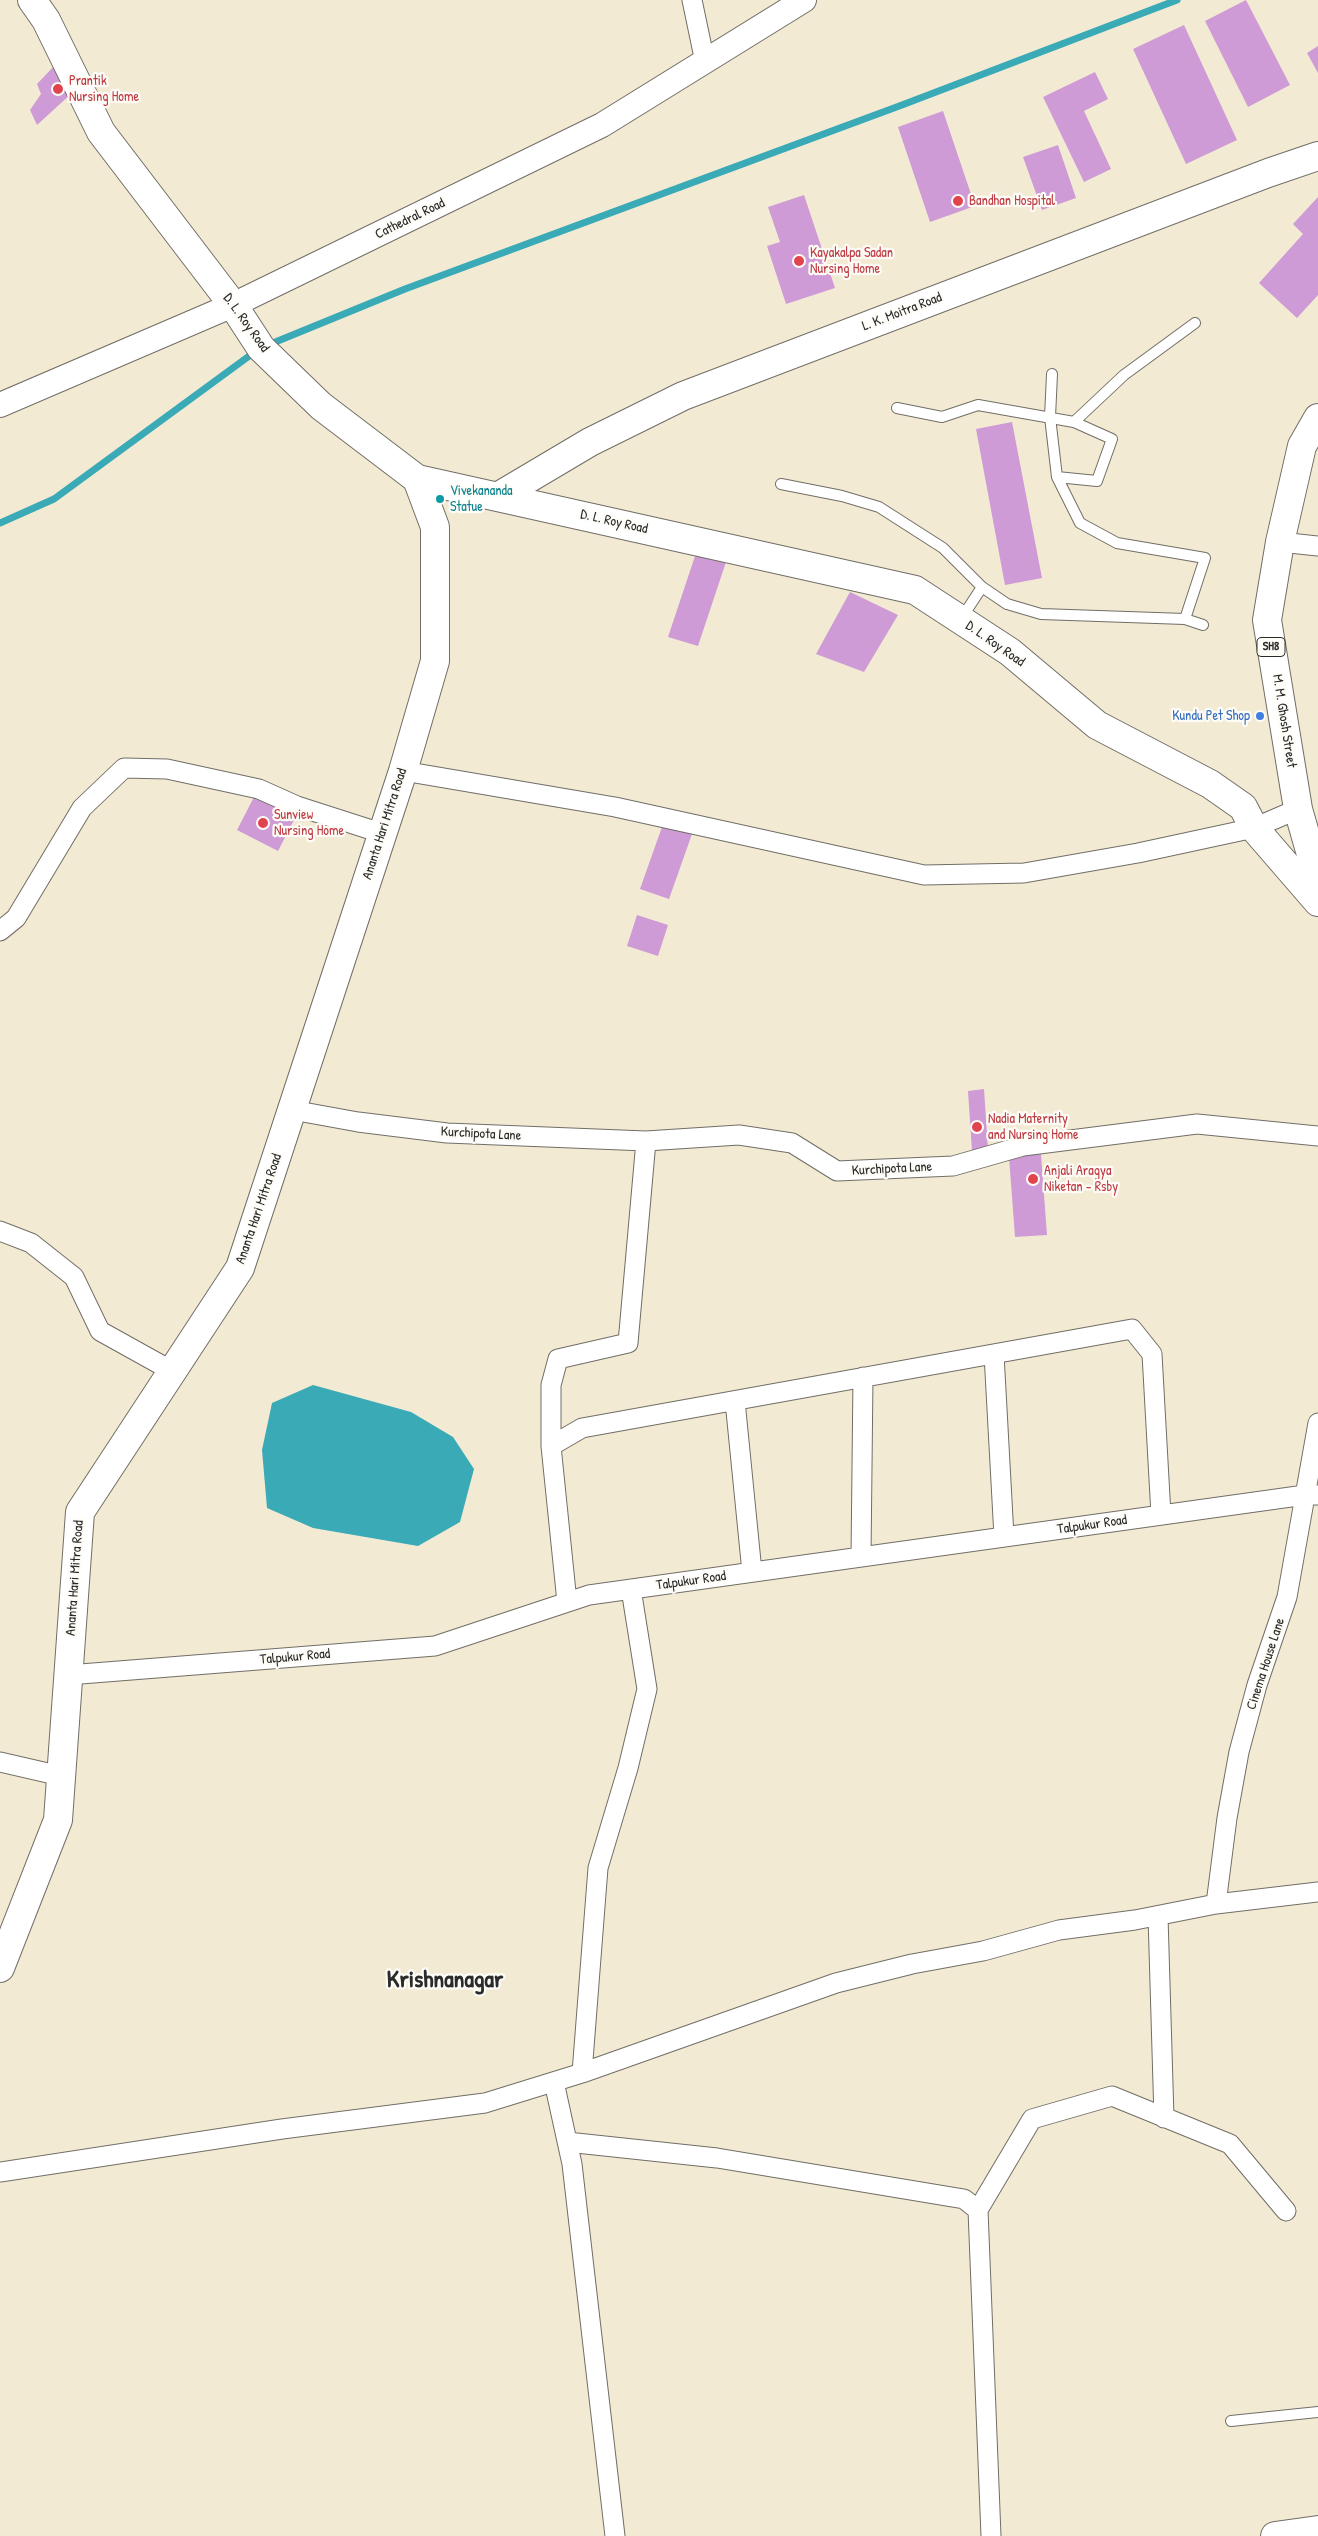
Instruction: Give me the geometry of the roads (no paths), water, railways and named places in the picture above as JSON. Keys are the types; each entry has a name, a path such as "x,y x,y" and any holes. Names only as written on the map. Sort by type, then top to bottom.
{"main road":[{"name":"D. L. Roy Road","path":"32,0 46,20 100,132 233,305 261,348 308,393 417,479 915,590 1010,652 1097,725 1210,784 1242,807 1254,828 1318,902"},
{"name":"L. K. Moitra Road","path":"499,496 590,442 683,396 1249,180 1318,156"},
{"name":"M. M. Ghosh Street","path":"1318,418 1302,446 1280,542 1267,620 1298,809 1318,879"},
{"name":"Ananta Hari Mitra Road","path":"0,1968 58,1820 80,1512 240,1268 402,771 435,661 434,527 417,479"},
{"path":"1275,2536 1318,2530"}],"street":[{"path":"692,0 705,62"},
{"name":"Cathedral Road","path":"0,405 233,305 602,125 804,0"},
{"path":"1280,542 1318,546"},
{"path":"0,931 16,918 82,808 124,768 167,769 259,789 296,806 382,833"},
{"path":"402,771 615,807 924,875 1024,873 1138,853 1254,828 1298,809"},
{"name":"Kurchipota Lane","path":"292,1110 358,1122 447,1133 646,1141 748,1136 792,1143 837,1171 953,1166 1023,1146 1197,1124 1318,1136"},
{"path":"567,1602 551,1446 552,1385 558,1359 628,1343 646,1141"},
{"path":"0,1231 31,1242 74,1277 100,1331 172,1371"},
{"path":"551,1446 582,1428 1132,1329 1152,1354 1161,1515"},
{"path":"994,1354 1004,1537"},
{"path":"861,1557 863,1377"},
{"path":"735,1401 752,1572"},
{"name":"Cinema House Lane","path":"1216,1904 1226,1818 1239,1752 1258,1685 1287,1597 1312,1495 1318,1423"},
{"name":"Talpukur Road","path":"68,1675 436,1646 589,1595 1312,1495"},
{"path":"582,2074 598,1868 628,1768 647,1689 631,1589"},
{"path":"0,1762 61,1776"},
{"path":"0,2172 282,2129 485,2103 582,2074 836,1983 912,1964 983,1951 1059,1930 1158,1916 1216,1904 1318,1892"},
{"path":"1158,1916 1164,2118"},
{"path":"554,2082 572,2164 615,2536"},
{"path":"990,2536 978,2210 1032,2119 1112,2096 1230,2144 1286,2211"},
{"path":"567,2142 717,2158 954,2197 964,2199 978,2210"}],"lane":[{"path":"1074,422 1124,375 1195,323"},
{"path":"1052,374 1050,417 1057,477 1080,523 1117,543 1205,558 1185,619"},
{"path":"897,408 942,417 978,405 1074,422 1112,439 1097,482 1057,477"},
{"path":"781,484 842,496 879,507 943,548 982,587 1007,604 1040,614 1185,619 1203,626"},
{"path":"961,620 982,587"},
{"path":"1231,2420 1318,2412"}],"water":[{"path":"313,1385 411,1412 453,1437 474,1469 460,1522 418,1546 313,1528 267,1508 262,1450 272,1403"}],"waterway":[{"path":"268,345 405,289 902,105 1177,0"},
{"path":"0,523 54,499 256,351"}],"place":[{"name":"Prantik Nursing Home","path":"58,89"},
{"name":"Bandhan Hospital","path":"958,201"},
{"name":"Kayakalpa Sadan Nursing Home","path":"799,261"},
{"name":"Vivekananda Statue","path":"440,499"},
{"name":"Kundu Pet Shop","path":"1260,716"},
{"name":"Sunview Nursing Home","path":"263,823"},
{"name":"Nadia Maternity and Nursing Home","path":"977,1127"},
{"name":"Anjali Aragya Niketan - Rsby","path":"1033,1179"}],"district":[{"name":"Krishnanagar","path":"445,1981"}]}
